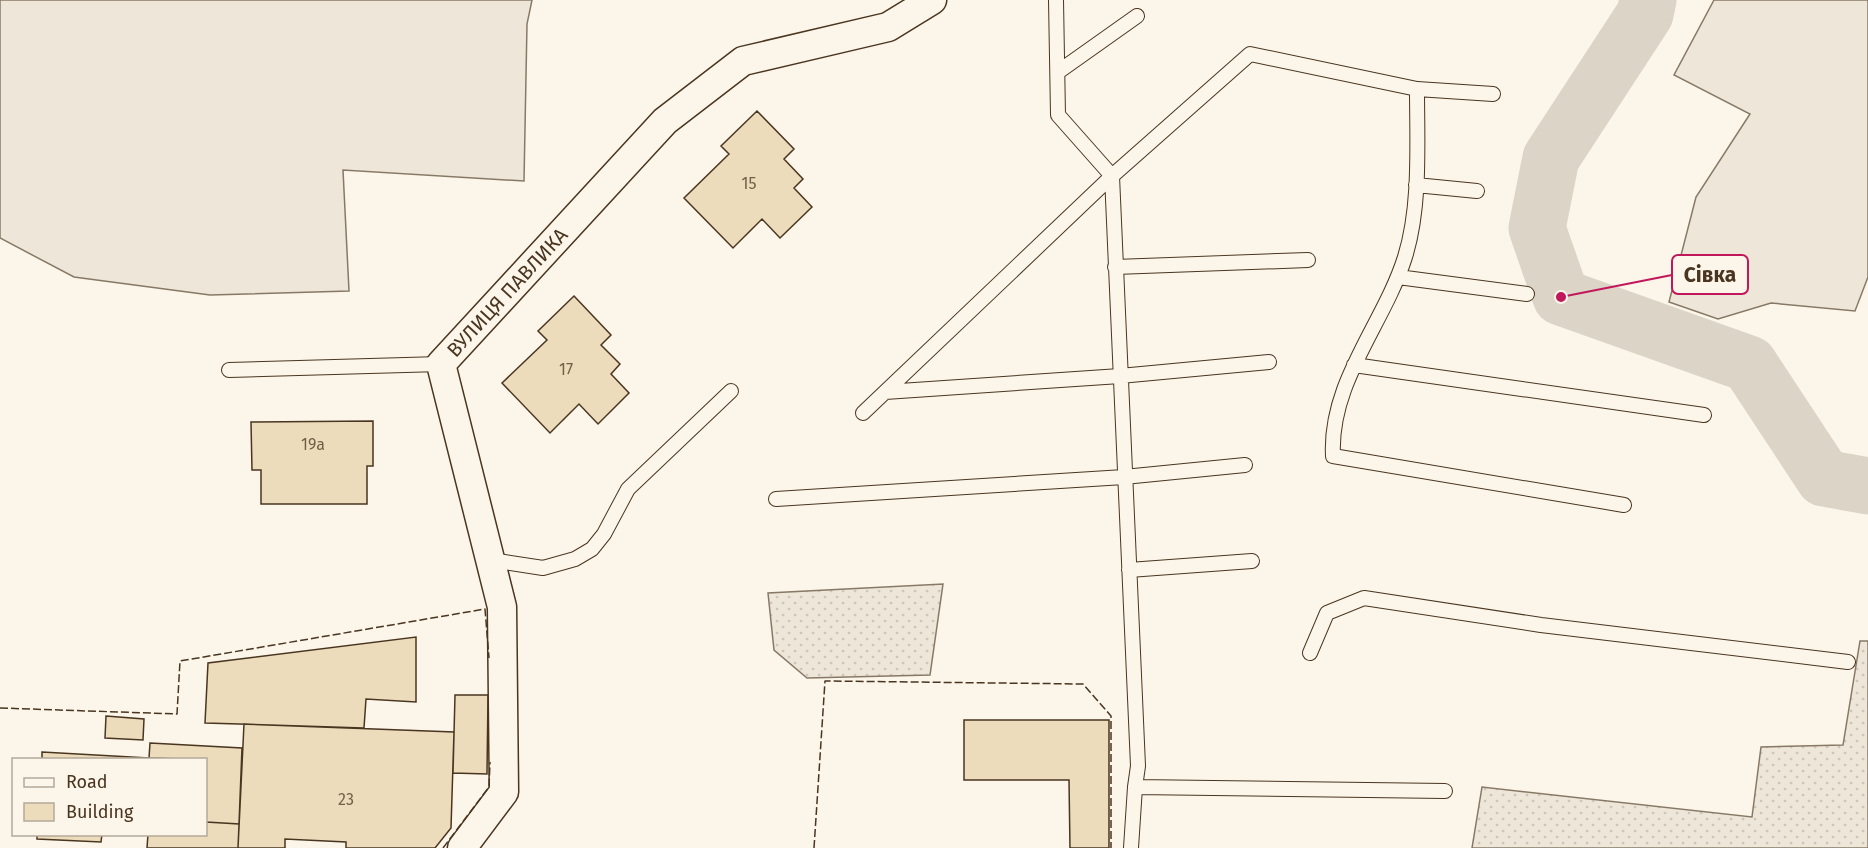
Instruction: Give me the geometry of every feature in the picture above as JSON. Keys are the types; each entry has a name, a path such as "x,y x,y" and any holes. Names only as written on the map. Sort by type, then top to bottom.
{"street":[{"name":"ВУЛИЦЯ ПАВЛИКА","path":"462,848 504,792 502,607 441,364 665,121 743,61 888,27 932,0"}],"lane":[{"path":"1056,0 1059,115 1112,176 1138,766 1131,848"},
{"path":"1058,72 1137,16"},
{"path":"863,414 1112,176 1250,54 1417,89 1493,94"},
{"path":"1417,89 1418,169 1410,238 1398,277 1354,365 1335,417 1333,456 1624,505"},
{"path":"1416,186 1477,191"},
{"path":"1115,267 1308,260"},
{"path":"1398,277 1527,294"},
{"path":"885,392 1120,376 1269,362"},
{"path":"229,370 441,364"},
{"path":"1354,365 1704,415"},
{"path":"491,560 543,568 575,559 592,549 604,534 628,489 731,391"},
{"path":"776,499 1124,477 1245,465"},
{"path":"1129,570 1252,561"},
{"path":"1311,654 1327,613 1364,598 1541,625 1848,662"},
{"path":"1135,787 1444,791"}],"shaded area":[{"path":"0,0 532,0 527,24 524,181 343,170 349,291 210,295 74,277 0,238"},
{"path":"1714,0 1868,0 1868,277 1855,311 1771,303 1718,319 1669,302 1696,197 1750,114 1674,75"},
{"path":"943,584 930,675 807,678 774,650 768,593"},
{"path":"1860,641 1868,641 1868,848 1472,848 1482,787 1752,817 1761,747 1843,745"}],"building":[{"path":"757,111 794,149 784,159 803,179 794,188 812,207 780,238 762,219 733,248 684,198 729,154 721,146"},
{"path":"574,296 611,335 601,345 620,364 611,374 629,393 598,424 579,404 550,433 502,383 547,340 538,331"},
{"path":"373,421 373,466 367,466 367,504 261,504 261,470 252,470 251,422"},
{"path":"416,637 416,702 366,699 364,728 205,723 208,663"},
{"path":"455,695 488,695 487,774 453,773"},
{"path":"106,716 144,719 143,740 105,738"},
{"path":"964,720 1109,720 1109,848 1070,848 1069,780 964,780"},
{"path":"244,724 454,732 451,828 435,848 346,848 346,842 285,839 285,848 238,848"},
{"path":"150,743 242,748 239,824 207,822 207,758 149,758"},
{"path":"42,752 149,758 42,758"},
{"path":"207,822 239,824 238,848 147,848 148,836 207,836"},
{"path":"37,836 102,836 101,842 37,839"}],"waterway":[{"path":"1648,0 1645,14 1551,158 1537,228 1561,297 1749,364 1824,478 1868,486"}],"fence":[{"path":"0,708 177,714 180,661 485,609 489,658"},
{"path":"814,848 825,681 1083,684 1111,716 1111,848"},
{"path":"443,848 489,787 490,762"}],"place":[{"name":"Сівка","path":"1561,297"}]}
